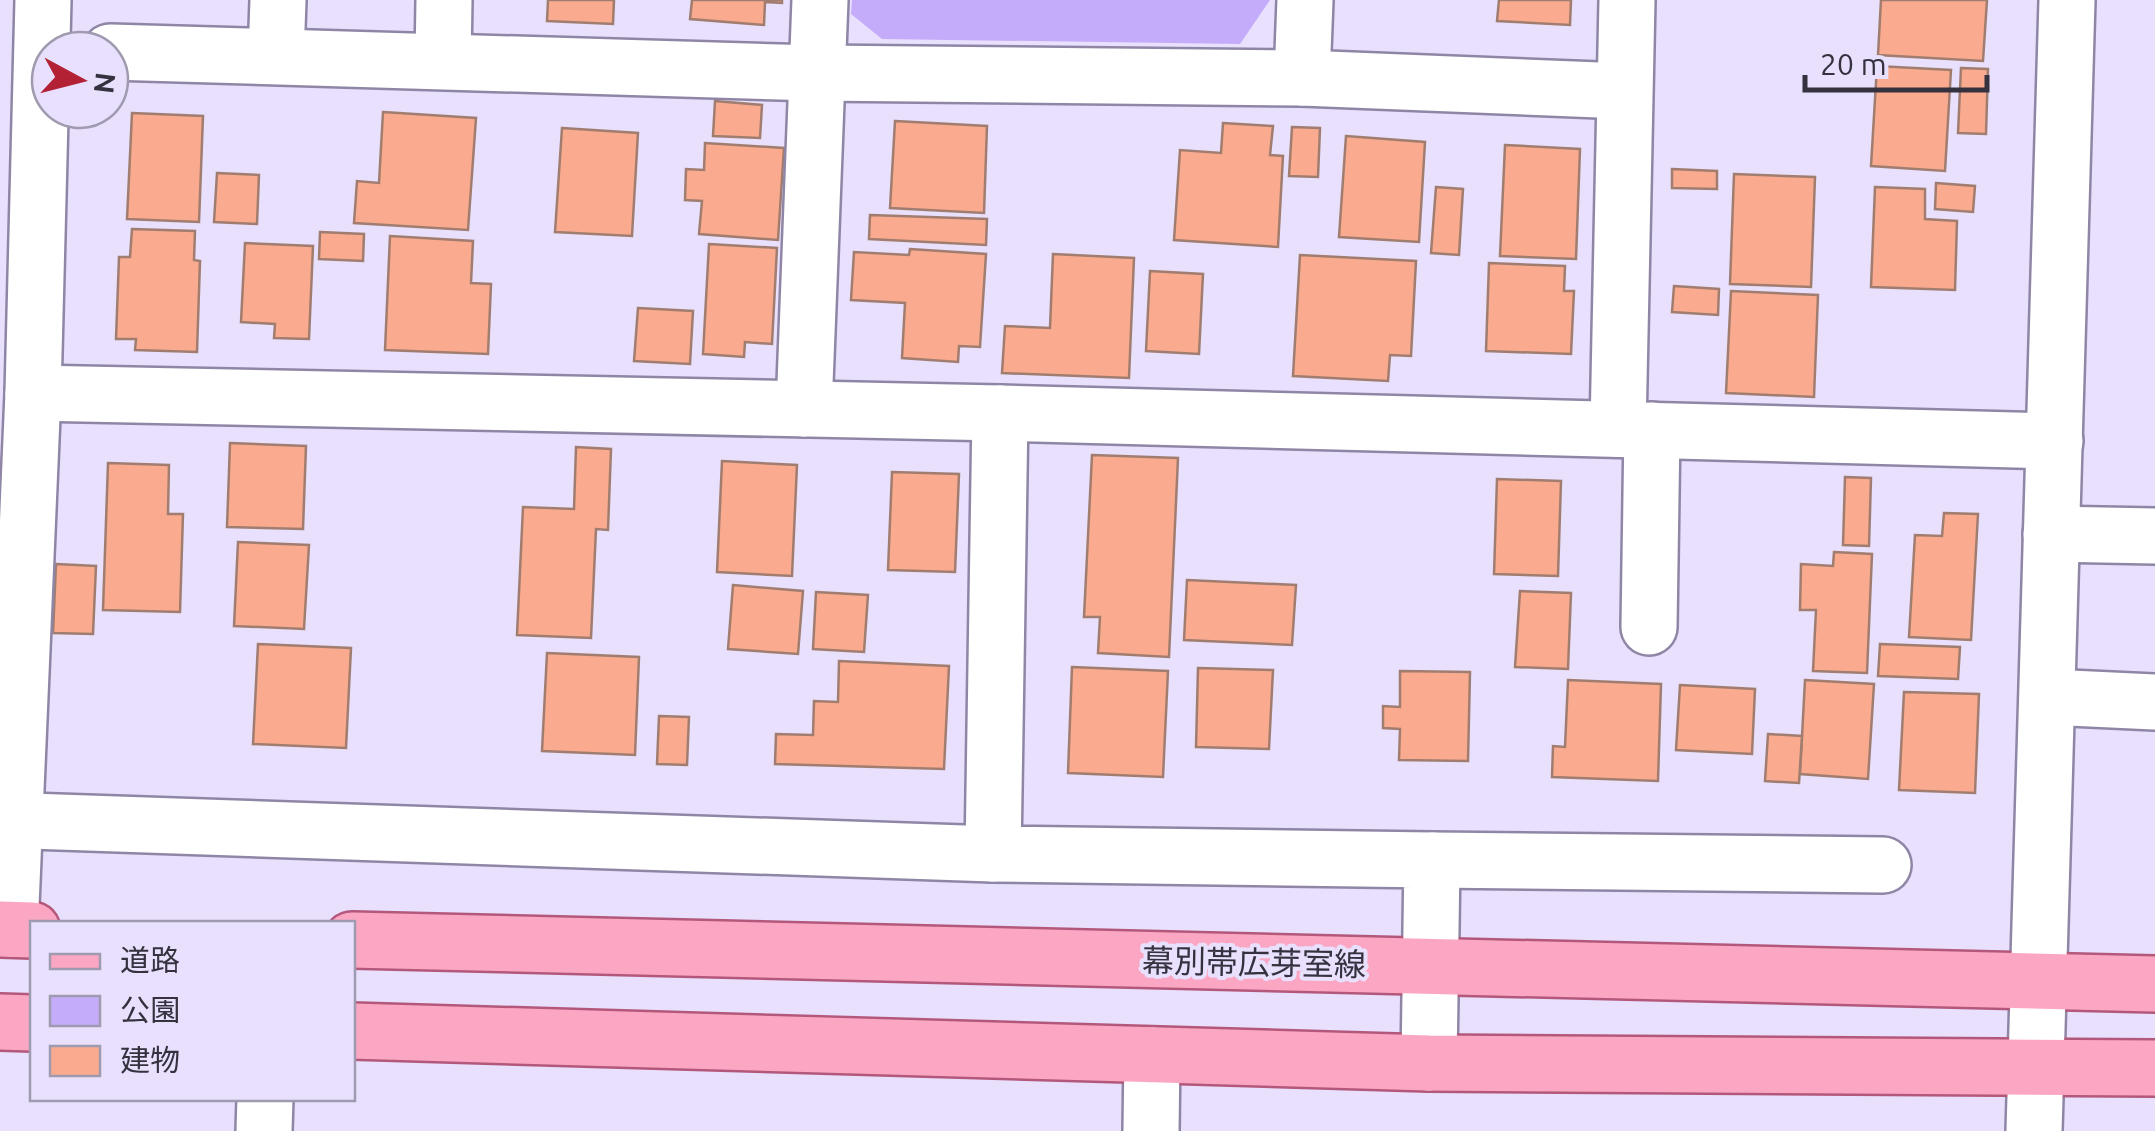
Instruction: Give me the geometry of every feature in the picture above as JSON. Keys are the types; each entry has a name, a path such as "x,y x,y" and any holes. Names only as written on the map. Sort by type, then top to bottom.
{"main road":[{"name":"幕別帯広芽室線","path":"355,940 2155,984"},
{"path":"0,1022 30,1023"},
{"path":"355,1030 1429,1063 2155,1068"}],"street":[{"path":"276,56 278,0"},
{"path":"443,60 444,0"},
{"path":"804,409 820,0"},
{"path":"1302,78 1305,0"},
{"path":"1627,0 1624,91 1635,429 1649,627"},
{"path":"2034,1131 2067,0"},
{"path":"130,52 816,73 1302,78 1624,91"},
{"path":"14,930 8,820 34,394 42,130"},
{"path":"34,394 1000,413 2055,441"},
{"path":"994,854 1000,413"},
{"path":"2052,534 2155,536"},
{"path":"2048,697 2155,702"},
{"path":"8,820 994,854 1884,865"},
{"path":"1429,1063 1432,860"},
{"path":"1151,1131 1152,1054"},
{"path":"264,1101 264,1131"}],"green space":[{"path":"852,0 1270,0 1240,44 882,39 851,14"}],"building":[{"path":"548,0 614,0 613,24 547,21"},
{"path":"692,0 782,0 782,3 765,2 764,25 690,19"},
{"path":"1499,0 1571,0 1570,25 1497,21"},
{"path":"1881,0 1987,0 1983,61 1878,55"},
{"path":"1877,66 1951,70 1945,171 1871,166"},
{"path":"1961,68 1988,69 1986,134 1958,133"},
{"path":"715,101 762,105 760,138 713,136"},
{"path":"383,112 476,118 468,230 354,223 357,181 379,183"},
{"path":"132,113 203,116 199,222 127,219"},
{"path":"895,121 987,126 984,213 890,208"},
{"path":"1223,123 1273,126 1270,155 1283,156 1278,247 1174,240 1180,150 1221,153"},
{"path":"1292,127 1320,128 1318,177 1289,176"},
{"path":"562,128 638,133 632,236 555,232"},
{"path":"1346,136 1425,142 1419,242 1339,237"},
{"path":"705,143 784,148 778,240 699,234 702,201 685,200 686,169 704,170"},
{"path":"1505,145 1580,149 1576,259 1500,256"},
{"path":"1672,169 1717,171 1717,189 1672,188"},
{"path":"217,173 259,175 257,224 214,222"},
{"path":"1734,174 1815,177 1811,287 1730,284"},
{"path":"1936,183 1975,186 1973,212 1935,209"},
{"path":"1436,187 1463,189 1459,255 1431,253"},
{"path":"1875,187 1925,189 1925,219 1957,221 1955,290 1871,287"},
{"path":"870,215 987,219 986,245 869,239"},
{"path":"132,229 195,231 194,260 200,261 197,352 135,350 136,339 116,339 119,257 130,257"},
{"path":"320,232 364,234 363,261 319,259"},
{"path":"390,236 473,241 471,283 491,284 488,354 385,350"},
{"path":"245,243 313,246 309,339 274,338 275,324 241,322"},
{"path":"709,244 777,248 772,344 745,342 744,357 703,354"},
{"path":"910,249 986,254 980,347 959,346 958,362 902,358 905,303 851,300 854,252 909,255"},
{"path":"1053,254 1134,258 1129,378 1002,373 1005,326 1050,328"},
{"path":"1300,255 1416,261 1411,356 1390,355 1388,381 1293,376"},
{"path":"1489,263 1565,266 1564,291 1574,291 1571,354 1486,351"},
{"path":"1150,271 1203,274 1199,354 1146,351"},
{"path":"1674,286 1719,289 1718,315 1672,312"},
{"path":"1731,291 1818,295 1814,397 1726,393"},
{"path":"638,308 693,311 690,364 634,361"},
{"path":"230,443 306,446 303,529 227,527"},
{"path":"576,447 611,449 608,530 596,529 591,638 517,635 523,507 574,509"},
{"path":"1092,455 1178,458 1169,657 1098,653 1100,617 1084,617"},
{"path":"722,461 797,465 792,576 717,572"},
{"path":"108,463 169,465 168,514 183,514 180,612 103,610"},
{"path":"892,472 959,474 955,572 888,570"},
{"path":"1845,477 1871,478 1869,546 1843,545"},
{"path":"1497,479 1561,481 1558,576 1494,574"},
{"path":"1944,513 1978,514 1971,640 1909,637 1915,535 1942,536"},
{"path":"238,542 309,545 304,629 234,626"},
{"path":"1834,552 1872,554 1867,673 1813,671 1816,610 1800,610 1801,564 1833,566"},
{"path":"56,564 96,566 93,634 53,633"},
{"path":"1187,580 1296,585 1292,645 1184,640"},
{"path":"733,585 803,591 798,654 728,649"},
{"path":"1520,591 1571,593 1568,669 1515,667"},
{"path":"816,592 868,595 864,652 813,649"},
{"path":"258,644 351,648 346,748 253,744"},
{"path":"1880,644 1960,647 1958,679 1878,676"},
{"path":"547,653 639,657 635,755 542,751"},
{"path":"839,661 949,666 944,769 775,764 776,734 813,735 814,701 838,702"},
{"path":"1072,667 1168,671 1163,777 1068,773"},
{"path":"1198,668 1273,670 1269,749 1196,747"},
{"path":"1400,671 1470,672 1468,761 1399,760 1400,729 1383,728 1383,706 1400,707"},
{"path":"1568,680 1661,684 1658,781 1552,777 1553,746 1565,747"},
{"path":"1805,680 1874,684 1868,779 1800,774"},
{"path":"1680,685 1755,689 1752,754 1676,750"},
{"path":"1904,692 1979,694 1975,793 1899,790"},
{"path":"659,716 689,717 687,765 657,764"},
{"path":"1768,734 1802,736 1799,783 1765,781"}]}
